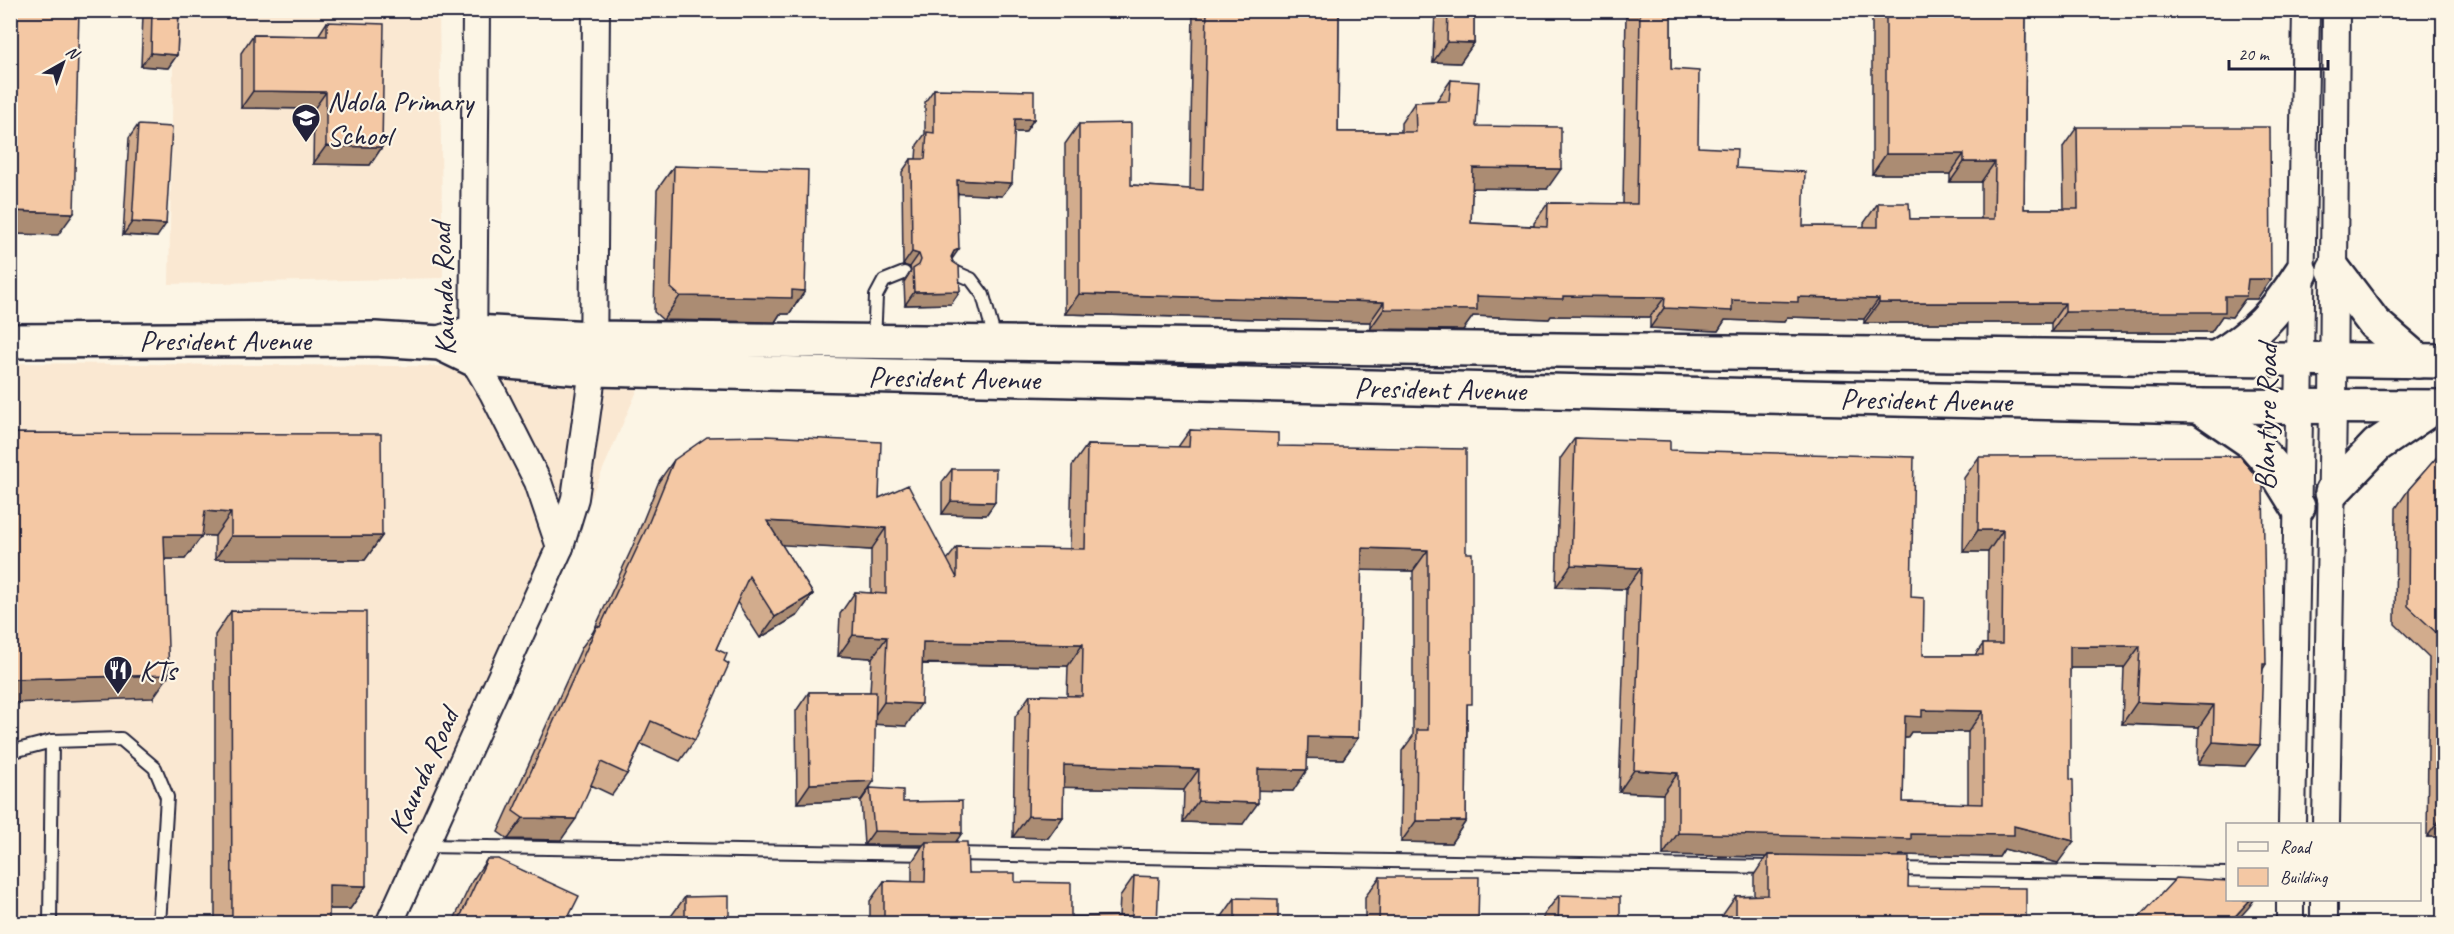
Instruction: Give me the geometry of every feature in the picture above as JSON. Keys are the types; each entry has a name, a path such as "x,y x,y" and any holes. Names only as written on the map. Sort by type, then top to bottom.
{"main road":[{"path":"2334,270 2374,323 2431,361"},
{"path":"2216,358 2244,341 2264,324 2283,301 2301,273"},
{"name":"President Avenue","path":"10,341 375,339 593,354 873,358 2199,406 2438,407"},
{"name":"President Avenue","path":"873,358 996,343 2431,361"},
{"path":"2199,406 2253,443 2272,465 2298,507"},
{"path":"2332,492 2377,446 2438,407"}],"street":[{"name":"Kaunda Road","path":"476,10 473,345 493,393 538,482 560,547"},
{"name":"Kaunda Road","path":"389,924 560,547 575,498 593,354 596,10"},
{"name":"Blantyre Road","path":"2292,823 2306,10"},
{"path":"2326,823 2332,492 2336,10"},
{"path":"2290,901 2290,924"},
{"path":"2324,901 2324,924"}],"lane":[{"path":"950,270 971,279 983,295 996,343"},
{"path":"873,358 876,296 884,281 903,273"},
{"path":"10,752 52,741 120,739 154,768 167,797 159,924"},
{"path":"50,924 52,741"},
{"path":"425,846 1786,867"},
{"path":"1881,868 2226,874"}],"shaded area":[{"name":"Ndola Primary School","path":"174,11 439,11 443,278 169,284"},
{"path":"11,363 647,368 406,923 11,924"}],"building":[{"path":"10,10 79,10 74,213 10,211"},
{"path":"152,10 179,10 177,55 151,53"},
{"path":"1207,10 1339,10 1338,132 1416,132 1415,102 1449,101 1451,80 1479,82 1476,126 1561,127 1561,169 1473,168 1471,223 1547,227 1548,203 1637,204 1640,10 1671,10 1671,69 1699,71 1698,147 1737,149 1736,168 1805,172 1803,226 1878,227 1878,203 1909,203 1910,219 1994,219 1995,162 1964,162 1964,154 1886,154 1886,10 2026,10 2024,209 2078,209 2077,127 2270,127 2271,279 2248,279 2246,296 2225,296 2225,312 2065,312 2065,303 1879,303 1879,299 1798,297 1798,302 1732,300 1732,311 1664,308 1665,297 1563,296 1563,299 1477,296 1477,310 1384,309 1384,302 1079,294 1079,124 1131,123 1131,185 1203,190"},
{"path":"1448,10 1474,10 1474,43 1447,42"},
{"path":"327,22 384,24 382,147 326,146 326,92 253,91 253,35 327,36"},
{"path":"934,89 1034,91 1034,119 1015,119 1012,183 957,180 959,249 954,251 951,257 953,262 959,266 960,291 914,292 913,269 919,265 921,260 919,254 912,252 911,159 925,159 927,132 934,133"},
{"path":"138,125 172,127 166,224 132,222"},
{"path":"674,166 808,170 805,291 792,290 792,298 680,296 671,288"},
{"path":"1190,430 1278,433 1278,446 1466,449 1466,553 1472,553 1472,704 1467,704 1466,821 1416,821 1417,730 1428,730 1428,550 1362,548 1358,738 1308,737 1307,770 1258,769 1258,803 1198,801 1199,769 1064,765 1063,817 1028,816 1030,695 1082,696 1083,644 923,642 921,704 884,702 887,637 853,635 855,592 886,594 886,528 767,521 813,594 775,617 749,576 716,649 727,654 724,661 729,664 695,740 651,721 627,774 601,762 576,819 523,818 513,811 597,626 600,627 647,527 674,460 707,437 766,436 881,442 879,498 908,485 957,578 957,547 1085,549 1087,445 1189,447"},
{"path":"10,433 381,434 382,536 231,536 231,513 205,511 202,536 164,536 169,675 10,679"},
{"path":"1575,438 1670,441 1670,450 1914,457 1911,597 1924,598 1923,655 1983,655 1983,644 2002,644 2003,530 1978,530 1979,457 2240,456 2263,486 2266,664 2263,664 2260,745 2213,742 2214,705 2137,702 2140,646 2070,646 2070,779 2073,780 2074,841 2014,826 2014,835 1911,834 1911,839 1678,833 1678,773 1634,770 1641,568 1571,565","holes":["1922,710 1983,711 1983,804 1903,802 1905,716 1922,717"]},
{"path":"2443,450 2444,818 2441,818 2442,638 2408,606 2409,489"},
{"path":"952,469 996,469 995,502 951,501"},
{"path":"231,611 366,612 366,886 329,885 329,924 232,924"},
{"path":"809,692 876,692 874,781 810,784"},
{"path":"870,788 903,790 903,802 962,801 962,833 874,831"},
{"path":"926,842 967,842 968,873 1015,873 1015,882 1071,883 1071,917 1132,916 1134,876 1159,877 1157,924 884,924 884,881 925,882"},
{"path":"1768,855 1909,857 1908,887 2026,888 2026,922 1907,921 1907,924 1736,924 1736,896 1768,895"},
{"path":"487,859 498,859 579,896 568,918 581,924 457,924"},
{"path":"1380,877 1479,877 1478,924 1379,924"},
{"path":"2176,878 2226,881 2226,901 2249,901 2228,924 2133,924"},
{"path":"1559,895 1620,897 1620,924 1558,924"},
{"path":"729,896 729,924 685,924 685,897"},
{"path":"1235,898 1278,899 1278,924 1235,924"}],"place":[{"name":"Ndola Primary School","path":"306,144"},
{"name":"KTs","path":"118,696"}]}
